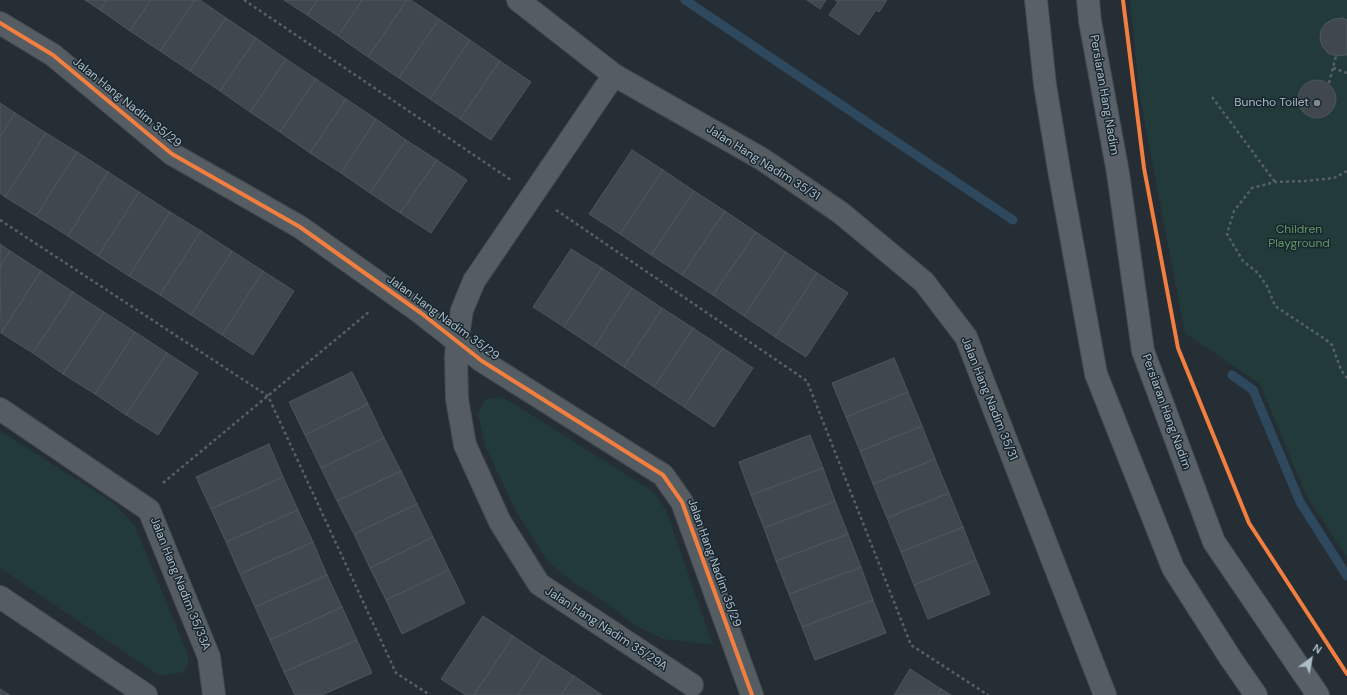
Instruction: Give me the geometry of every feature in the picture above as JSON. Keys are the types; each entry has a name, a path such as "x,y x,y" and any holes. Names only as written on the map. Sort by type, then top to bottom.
{"street":[{"name":"Jalan Hang Nadim 35/31","path":"518,0 614,75 775,168 841,213 924,282 966,337 1105,695"},
{"path":"1036,0 1045,85 1096,374 1173,568 1231,659 1256,695"},
{"name":"Persiaran Hang Nadim","path":"1088,0 1090,21 1118,173 1143,351 1214,542 1318,695"},
{"name":"Jalan Hang Nadim 35/29","path":"0,23 53,55 172,154 300,227 420,313 482,361 663,475 682,502 752,695"},
{"name":"Jalan Hang Nadim 35/29A","path":"614,75 474,281 462,310 457,342 457,399 465,445 500,522 539,584 692,685"},
{"name":"Jalan Hang Nadim 35/33A","path":"0,409 149,510 210,657 214,695"},
{"path":"0,596 146,695"}],"path":[{"path":"244,0 516,184"},
{"path":"1328,83 1336,56"},
{"path":"1333,68 1347,73"},
{"path":"1212,97 1275,182"},
{"path":"1347,171 1334,178 1275,182 1252,188 1234,211 1227,234 1243,261 1258,272 1275,306 1332,345 1341,370 1347,378"},
{"path":"556,210 807,381 911,645 988,695"},
{"path":"0,220 268,396 396,673 430,695"},
{"path":"163,483 376,306"}],"green space":[{"name":"Children Playground","path":"1130,0 1347,0 1347,558 1306,495 1260,384 1185,333 1140,98"},
{"path":"503,397 654,492 666,510 713,645 663,639 635,625 607,603 577,585 548,562 516,511 486,448 478,414 485,399"},
{"path":"0,431 114,503 135,526 187,652 189,662 184,672 160,676 0,568"}],"building":[{"path":"85,0 107,0 100,10"},
{"path":"107,0 151,0 130,31 100,10"},
{"path":"151,0 195,0 160,51 130,31"},
{"path":"195,0 200,0 226,18 190,71 160,51"},
{"path":"284,0 318,0 307,15"},
{"path":"318,0 362,0 338,36 307,15"},
{"path":"362,0 407,0 368,57 338,36"},
{"path":"407,0 411,0 439,19 399,78 368,57"},
{"path":"807,0 826,0 820,9"},
{"path":"835,0 887,0 879,12 876,10 859,35 829,15 838,2"},
{"path":"226,18 256,38 220,91 190,71"},
{"path":"1343,18 1347,20 1347,55 1336,56 1328,53 1322,46 1320,38 1321,30 1326,23 1334,19"},
{"path":"439,19 470,40 430,99 399,78"},
{"path":"256,38 286,59 250,112 220,91"},
{"path":"470,40 500,61 460,119 430,99"},
{"path":"286,59 316,79 280,132 250,112"},
{"path":"500,61 531,82 491,140 460,119"},
{"path":"316,79 346,99 310,153 280,132"},
{"name":"Buncho Toilet","path":"1313,80 1321,80 1331,85 1335,92 1335,106 1331,113 1321,118 1313,118 1303,113 1301,110 1298,103 1298,95 1303,85 1306,83"},
{"path":"346,99 376,119 341,173 310,153"},
{"path":"0,103 15,113 0,137"},
{"path":"15,113 46,133 5,197 0,193 0,137"},
{"path":"376,119 406,140 370,193 341,173"},
{"path":"46,133 77,152 36,216 5,197"},
{"path":"406,140 437,160 400,213 370,193"},
{"path":"632,150 663,170 620,234 589,214"},
{"path":"77,152 108,172 68,236 36,216"},
{"path":"437,160 467,180 431,233 400,213"},
{"path":"663,170 694,191 651,255 620,234"},
{"path":"108,172 139,192 98,256 68,236"},
{"path":"694,191 725,211 682,275 651,255"},
{"path":"139,192 170,212 129,276 98,256"},
{"path":"725,211 756,232 713,295 682,275"},
{"path":"170,212 201,231 160,295 129,276"},
{"path":"201,231 232,251 191,315 160,295"},
{"path":"756,232 786,252 744,316 713,295"},
{"path":"0,244 10,251 0,267"},
{"path":"571,249 602,268 564,327 533,307"},
{"path":"10,251 41,271 1,333 0,267"},
{"path":"232,251 263,271 222,335 191,315"},
{"path":"786,252 817,273 775,337 744,316"},
{"path":"602,268 632,288 594,347 564,327"},
{"path":"41,271 73,292 33,353 1,333"},
{"path":"263,271 294,291 253,355 222,335"},
{"path":"817,273 848,293 806,357 775,337"},
{"path":"632,288 662,308 624,367 594,347"},
{"path":"73,292 104,312 63,374 33,353"},
{"path":"662,308 693,328 654,387 624,367"},
{"path":"104,312 135,332 95,394 63,374"},
{"path":"693,328 723,348 684,407 654,387"},
{"path":"135,332 167,353 126,415 95,394"},
{"path":"723,348 753,368 714,427 684,407"},
{"path":"167,353 198,373 158,435 126,415"},
{"path":"894,358 908,392 846,417 832,383"},
{"path":"352,372 368,404 305,435 289,402"},
{"path":"908,392 922,426 860,451 846,417"},
{"path":"368,404 384,438 321,468 305,435"},
{"path":"922,426 935,459 873,484 860,451"},
{"path":"810,435 823,468 751,495 739,462"},
{"path":"384,438 401,471 337,501 321,468"},
{"path":"269,444 283,477 211,509 196,477"},
{"path":"935,459 949,493 887,518 873,484"},
{"path":"823,468 835,501 764,528 751,495"},
{"path":"401,471 417,504 354,534 337,501"},
{"path":"283,477 298,510 226,542 211,509"},
{"path":"949,493 963,527 901,552 887,518"},
{"path":"835,501 848,534 776,561 764,528"},
{"path":"417,504 433,537 370,568 354,534"},
{"path":"298,510 313,542 240,574 226,542"},
{"path":"963,527 976,560 914,585 901,552"},
{"path":"848,534 861,567 789,594 776,561"},
{"path":"433,537 449,570 386,600 370,568"},
{"path":"313,542 327,575 255,607 240,574"},
{"path":"976,560 990,594 928,619 914,585"},
{"path":"861,567 873,600 802,627 789,594"},
{"path":"449,570 465,603 402,634 386,600"},
{"path":"327,575 342,607 270,640 255,607"},
{"path":"873,600 886,633 815,660 802,627"},
{"path":"342,607 357,640 284,672 270,640"},
{"path":"483,616 513,636 474,695 466,695 441,679"},
{"path":"513,636 543,656 518,695 474,695"},
{"path":"357,640 372,673 322,695 295,695 284,672"},
{"path":"543,656 574,676 561,695 518,695"},
{"path":"910,669 941,689 937,695 894,695"},
{"path":"574,676 602,695 561,695"},
{"path":"0,689 10,695 0,695"},
{"path":"941,689 951,695 937,695"}],"waterway":[{"path":"685,0 1013,220"},
{"path":"1232,375 1253,390 1300,502 1347,576"}],"cycle path":[{"path":"1123,0 1144,168 1178,348 1249,523 1347,674"},
{"path":"0,23 53,55 172,154 300,227 421,313 482,361 663,475 682,502 752,695"}],"place":[{"name":"Buncho Toilet","path":"1317,103"}]}
